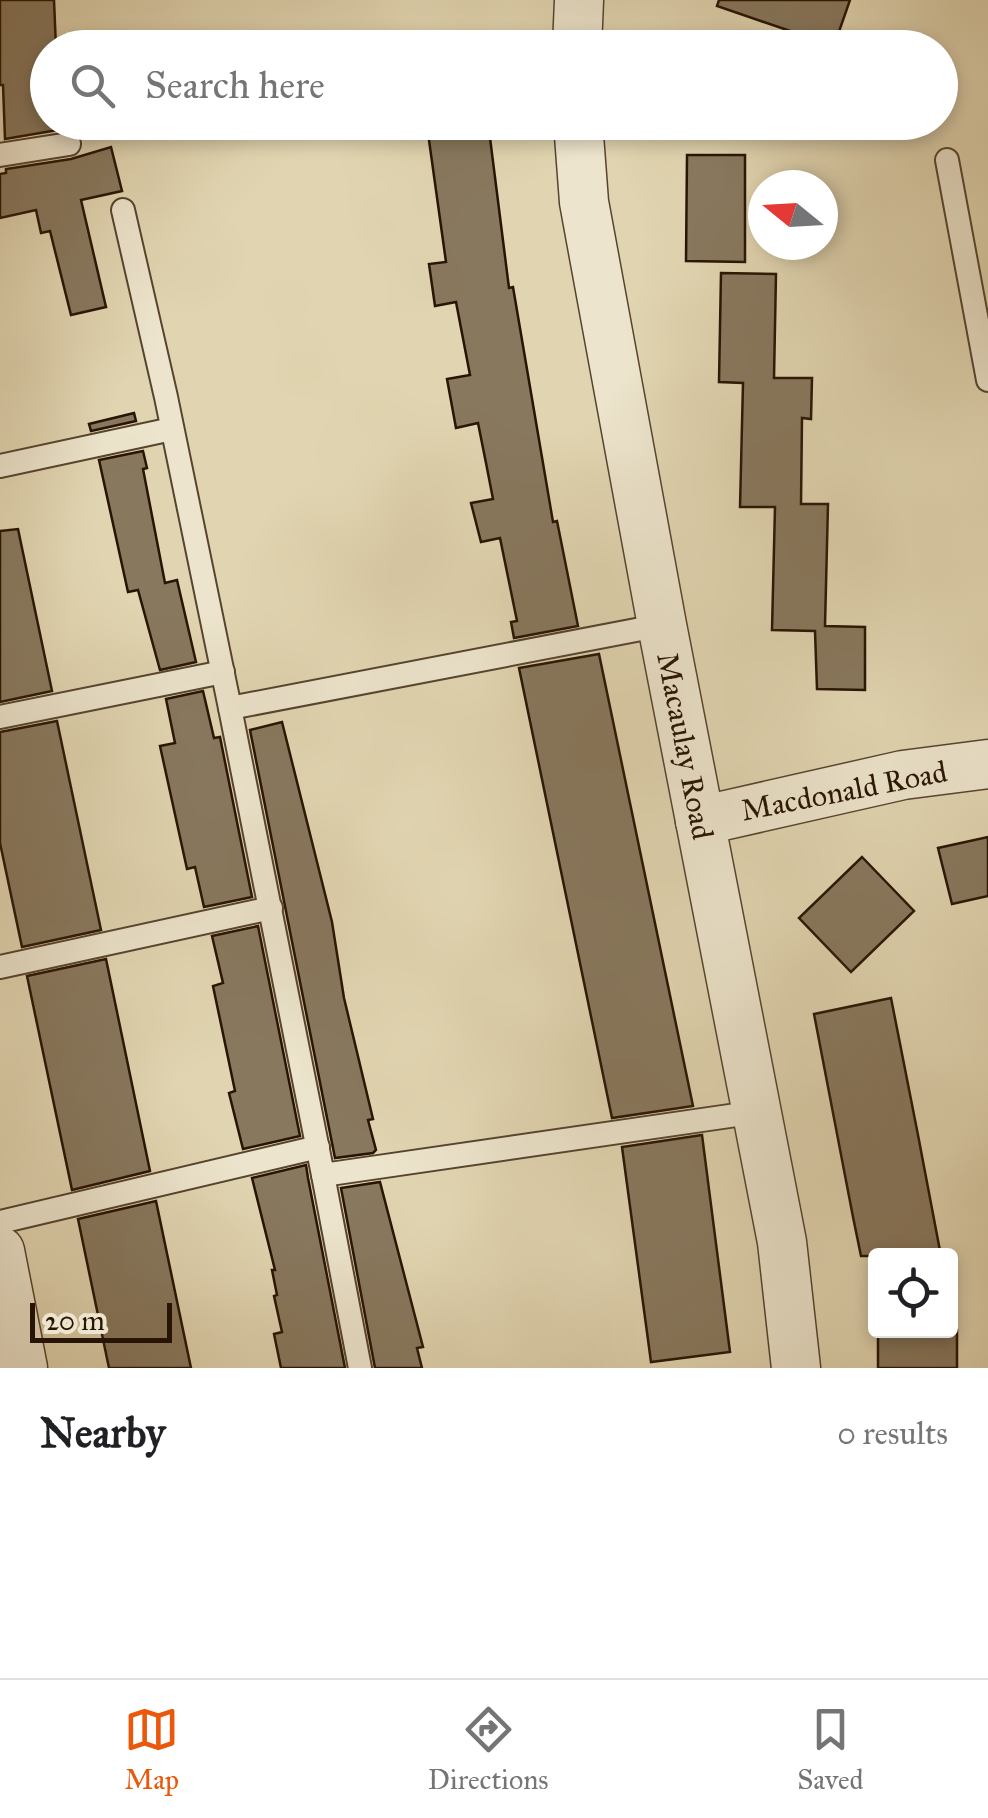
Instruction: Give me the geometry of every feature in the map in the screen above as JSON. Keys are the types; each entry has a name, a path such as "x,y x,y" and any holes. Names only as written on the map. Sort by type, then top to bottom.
{"street":[{"path":"578,30 579,0"},
{"name":"Macaulay Road","path":"579,140 584,202 782,1242 796,1368"},
{"name":"Macdonald Road","path":"700,821 904,776 988,764"},
{"path":"2,1270 24,1368"}],"lane":[{"path":"0,155 69,144"},
{"path":"946,160 988,380"},
{"path":"124,210 223,672 360,1368"},
{"path":"0,466 172,428"},
{"path":"230,708 662,625"},
{"path":"0,717 223,672"},
{"path":"0,967 270,908"},
{"path":"323,1175 757,1112"},
{"path":"0,1222 318,1148"}],"building":[{"path":"0,0 54,0 55,30 30,30 30,135 5,139 0,85"},
{"path":"719,0 850,0 840,30 787,30 717,6"},
{"path":"429,140 490,140 509,288 513,287 553,522 557,521 578,626 514,638 511,622 517,621 500,538 481,542 471,503 493,499 478,423 456,428 447,379 470,375 456,302 435,306 429,264 446,262"},
{"path":"111,147 122,191 81,200 106,307 71,315 50,231 41,233 36,210 0,218 0,174 6,173 6,169 71,159"},
{"path":"687,155 745,155 745,262 686,261"},
{"path":"721,273 776,274 774,378 812,378 811,419 802,418 801,504 828,504 825,626 865,627 865,690 817,689 815,631 772,630 775,507 740,507 743,383 719,382"},
{"path":"134,413 136,421 91,431 89,424"},
{"path":"143,451 165,583 177,580 196,662 160,670 138,590 128,592 99,460"},
{"path":"18,529 52,691 0,702 0,531"},
{"path":"599,654 693,1106 612,1118 519,668"},
{"path":"203,691 214,738 220,737 252,897 204,907 195,867 187,869 160,746 175,743 166,699"},
{"path":"57,721 101,930 22,947 0,843 0,732"},
{"path":"282,722 332,922 344,998 373,1119 368,1120 376,1150 373,1153 335,1158 250,730"},
{"path":"988,837 988,896 952,904 938,848"},
{"path":"862,857 914,911 851,972 799,918"},
{"path":"258,926 300,1136 243,1149 229,1093 235,1091 213,986 223,983 212,936"},
{"path":"106,959 150,1171 72,1190 27,976"},
{"path":"891,998 939,1248 868,1248 868,1256 861,1256 814,1014"},
{"path":"702,1135 730,1352 651,1362 622,1147"},
{"path":"306,1165 345,1368 281,1368 274,1334 282,1332 274,1296 275,1270 252,1178"},
{"path":"380,1182 423,1347 417,1348 422,1368 375,1368 341,1188"},
{"path":"156,1201 191,1368 109,1368 78,1219"},
{"path":"878,1338 957,1338 957,1368 878,1368"}]}
